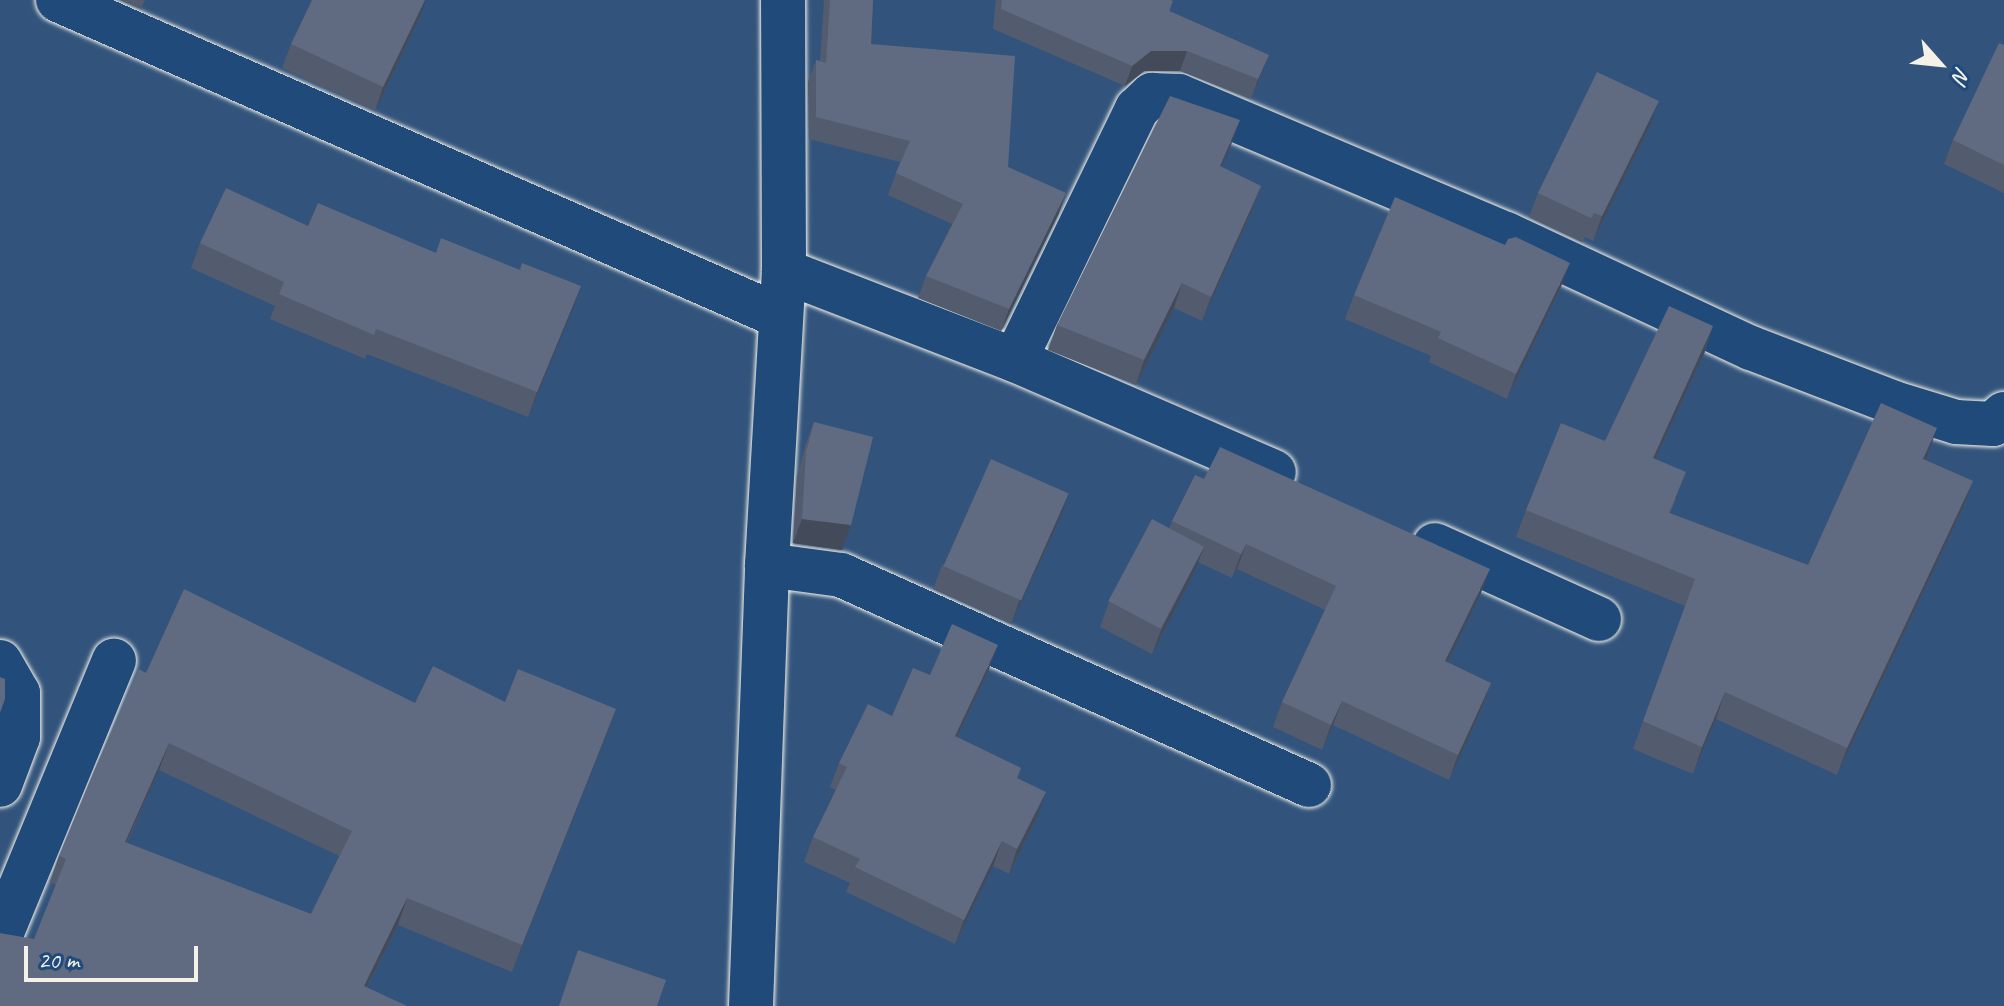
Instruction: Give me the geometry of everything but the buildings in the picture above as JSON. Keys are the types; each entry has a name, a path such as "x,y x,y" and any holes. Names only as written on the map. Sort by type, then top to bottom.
{"street":[{"path":"58,0 779,316"},
{"path":"751,1006 767,565 784,271 783,0"},
{"path":"1015,360 1137,109 1152,95 1179,96 1506,234 1751,348 1956,422 1993,424 2004,414"},
{"path":"784,271 1015,360 1313,489"},
{"path":"1399,528 1599,619"},
{"path":"767,565 841,575 1309,785"},
{"path":"0,937 114,661"},
{"path":"0,662 18,693 18,737 0,785"}]}
